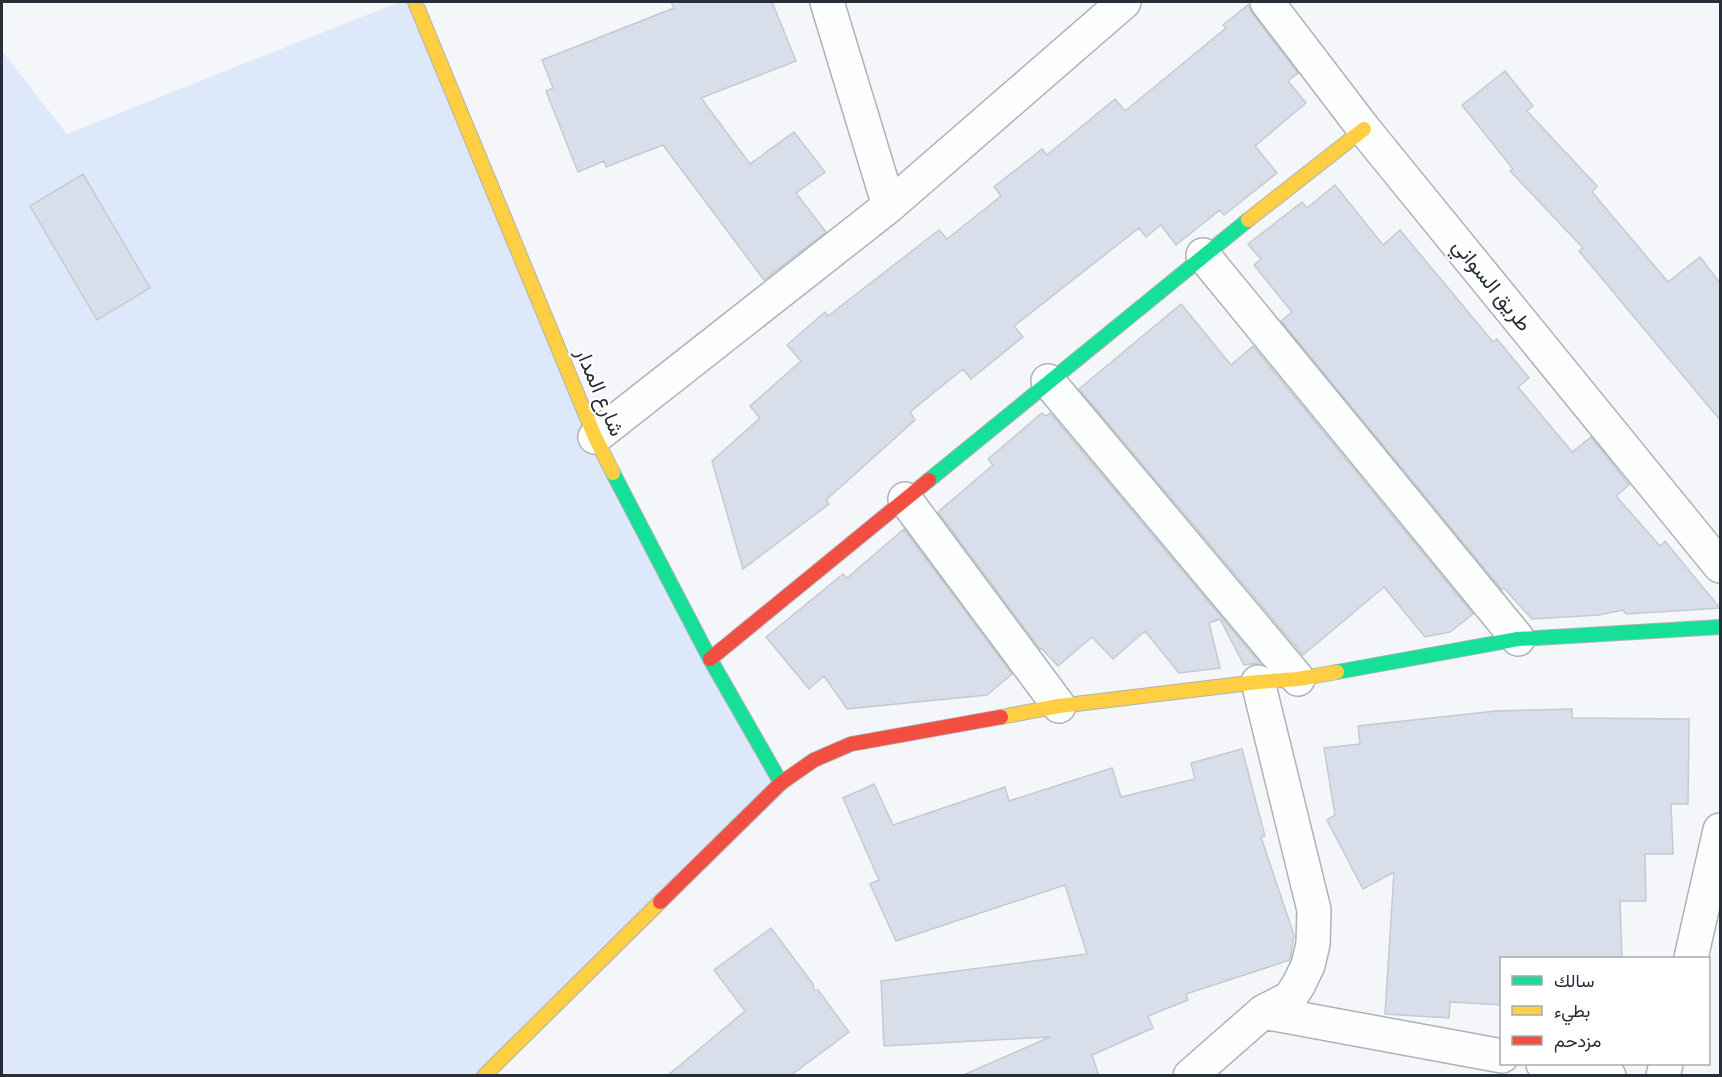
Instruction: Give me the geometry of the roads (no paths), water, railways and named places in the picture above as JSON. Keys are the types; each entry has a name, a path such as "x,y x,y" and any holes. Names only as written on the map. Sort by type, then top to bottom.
{"street":[{"name":"شارع المدار","path":"415,2 595,437 710,659 781,783"},
{"path":"827,2 889,206"},
{"path":"595,437 889,206 1124,2"},
{"name":"طريق السواني","path":"1266,2 1364,129 1720,566"},
{"path":"710,659 1203,255 1364,129"},
{"path":"1203,255 1518,639"},
{"path":"1048,381 1298,680"},
{"path":"904,499 1059,706"},
{"path":"484,1076 781,783 800,766 825,753 851,744 1059,706 1258,682 1298,680 1518,639 1720,627"},
{"path":"1190,1076 1263,1012 1290,998 1308,965 1312,944 1314,910 1258,682"},
{"path":"1690,957 1720,830"},
{"path":"1263,1012 1500,1056"},
{"path":"1548,1065 1609,1076"}]}
